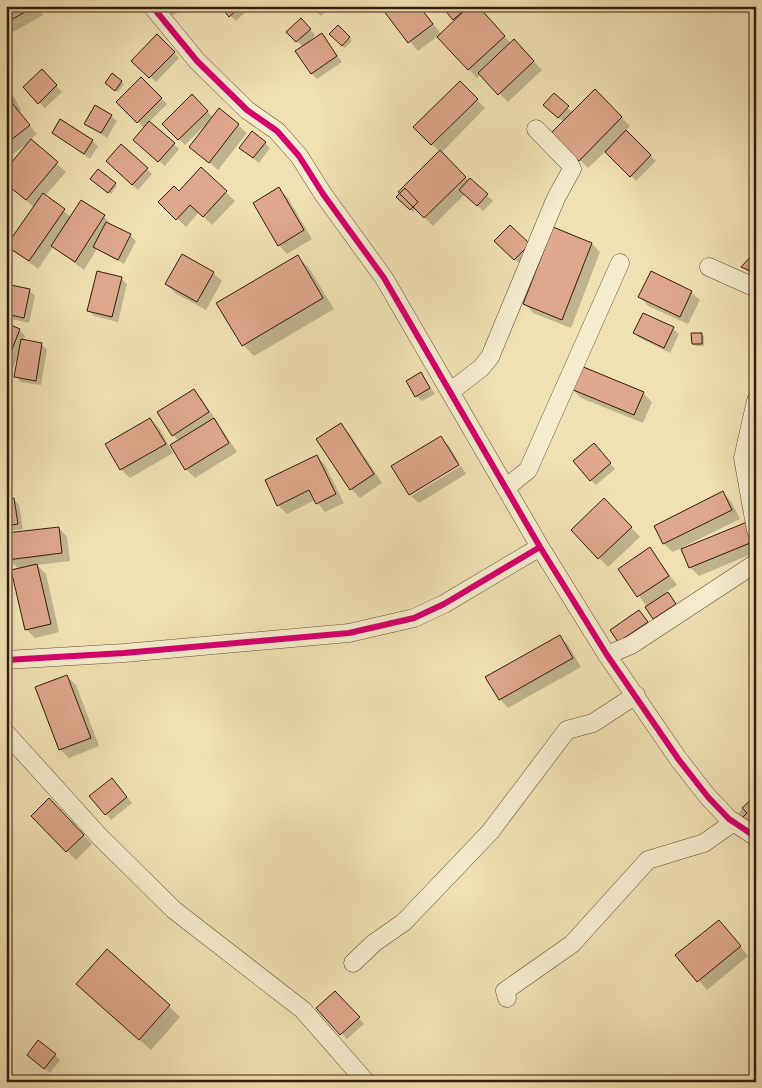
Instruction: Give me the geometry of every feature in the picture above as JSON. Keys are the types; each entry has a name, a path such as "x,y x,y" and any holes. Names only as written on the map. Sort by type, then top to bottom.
{"street":[{"path":"152,6 198,61 247,110 277,131 299,156 323,194 384,278 507,487 540,548 607,655 679,760 708,797 734,822 756,837"},
{"path":"451,391 481,368 490,357 556,198 572,169 569,163 536,129"},
{"path":"507,487 528,470 620,263"},
{"path":"709,267 756,288"},
{"path":"756,401 743,458 756,530"},
{"path":"6,660 124,653 349,633 381,627 414,618 444,604 540,548"},
{"path":"607,655 639,640 756,563"},
{"path":"353,964 374,943 404,922 490,832 567,730 593,724 636,695"},
{"path":"6,733 100,837 174,910 304,1010 366,1082"},
{"path":"507,998 505,991 572,944 648,860 704,843 734,822"}],"building":[{"path":"6,6 35,6 6,23"},
{"path":"220,6 241,6 229,17"},
{"path":"380,6 419,6 433,24 408,43"},
{"path":"448,6 469,6 453,20 444,9"},
{"path":"469,6 478,6 505,36 468,70 437,37"},
{"path":"301,18 311,29 296,42 286,32"},
{"path":"338,25 350,37 342,46 329,34"},
{"path":"322,33 337,56 311,74 295,51"},
{"path":"157,34 175,52 149,78 131,61"},
{"path":"514,39 534,61 498,95 478,73"},
{"path":"42,69 57,85 38,104 23,87"},
{"path":"112,73 122,81 115,91 105,83"},
{"path":"141,77 162,98 137,123 116,102"},
{"path":"460,81 478,99 431,145 413,127"},
{"path":"6,87 13,101 6,105"},
{"path":"595,89 622,117 579,161 551,133"},
{"path":"554,93 569,106 558,118 543,105"},
{"path":"192,94 208,111 178,140 162,124"},
{"path":"12,103 30,125 6,144 6,108"},
{"path":"95,105 112,115 101,133 84,124"},
{"path":"219,108 239,124 209,163 189,147"},
{"path":"60,119 93,140 84,154 52,133"},
{"path":"149,121 175,143 158,162 133,140"},
{"path":"626,130 651,155 630,177 605,152"},
{"path":"252,131 266,142 253,158 239,148"},
{"path":"31,139 58,162 26,200 6,184 6,169"},
{"path":"121,144 148,168 132,185 106,161"},
{"path":"440,150 466,177 424,218 398,192"},
{"path":"201,167 227,191 203,217 190,205 176,220 158,202 174,186 179,191"},
{"path":"98,169 116,183 108,193 90,179"},
{"path":"470,178 488,194 477,206 459,190"},
{"path":"279,187 304,230 278,246 253,203"},
{"path":"405,188 418,202 410,210 396,197"},
{"path":"43,193 65,209 29,261 6,246"},
{"path":"81,200 105,215 75,262 51,246"},
{"path":"106,222 131,234 118,260 93,247"},
{"path":"510,225 530,244 514,260 494,241"},
{"path":"553,227 592,243 562,320 523,304"},
{"path":"756,251 756,273 741,267"},
{"path":"182,254 214,272 197,302 165,284"},
{"path":"298,255 323,298 242,346 216,303"},
{"path":"97,271 122,277 112,317 87,311"},
{"path":"651,271 692,291 680,317 638,297"},
{"path":"6,284 30,289 24,318 6,314"},
{"path":"643,313 674,327 664,348 633,333"},
{"path":"6,323 20,329 6,365"},
{"path":"691,333 702,333 702,344 692,344"},
{"path":"21,339 42,343 36,381 14,377"},
{"path":"581,366 644,392 634,415 571,389"},
{"path":"421,372 430,388 415,397 406,381"},
{"path":"194,389 209,412 172,436 157,412"},
{"path":"150,418 166,444 120,470 105,444"},
{"path":"214,418 229,443 185,470 170,445"},
{"path":"341,423 374,474 350,490 316,439"},
{"path":"441,436 459,465 409,495 391,466"},
{"path":"594,443 611,463 590,481 573,461"},
{"path":"317,455 336,494 316,504 309,490 277,506 265,480"},
{"path":"723,491 732,510 663,544 654,526"},
{"path":"14,498 18,524 6,526 6,500"},
{"path":"604,498 632,527 598,559 571,530"},
{"path":"747,522 755,541 689,568 681,549"},
{"path":"59,527 62,553 7,560 6,533"},
{"path":"650,547 669,576 637,597 618,569"},
{"path":"37,564 51,624 25,630 11,570"},
{"path":"668,592 676,604 653,619 645,607"},
{"path":"639,610 648,622 618,642 610,630"},
{"path":"560,635 573,658 499,700 485,677"},
{"path":"67,675 91,738 59,750 35,687"},
{"path":"112,778 127,797 105,815 89,796"},
{"path":"756,795 756,832 742,818 747,813 742,808"},
{"path":"49,798 84,835 66,852 31,816"},
{"path":"719,920 741,946 697,982 675,955"},
{"path":"107,949 170,1005 139,1040 76,984"},
{"path":"335,991 360,1017 340,1035 316,1008"},
{"path":"38,1040 56,1054 44,1069 27,1055"}],"cycle path":[{"path":"152,6 197,61 247,110 277,131 299,156 323,194 384,278 540,547 607,655 679,760 708,797 729,819 756,837"},
{"path":"6,660 124,653 349,633 414,618 444,604 540,547"}]}
